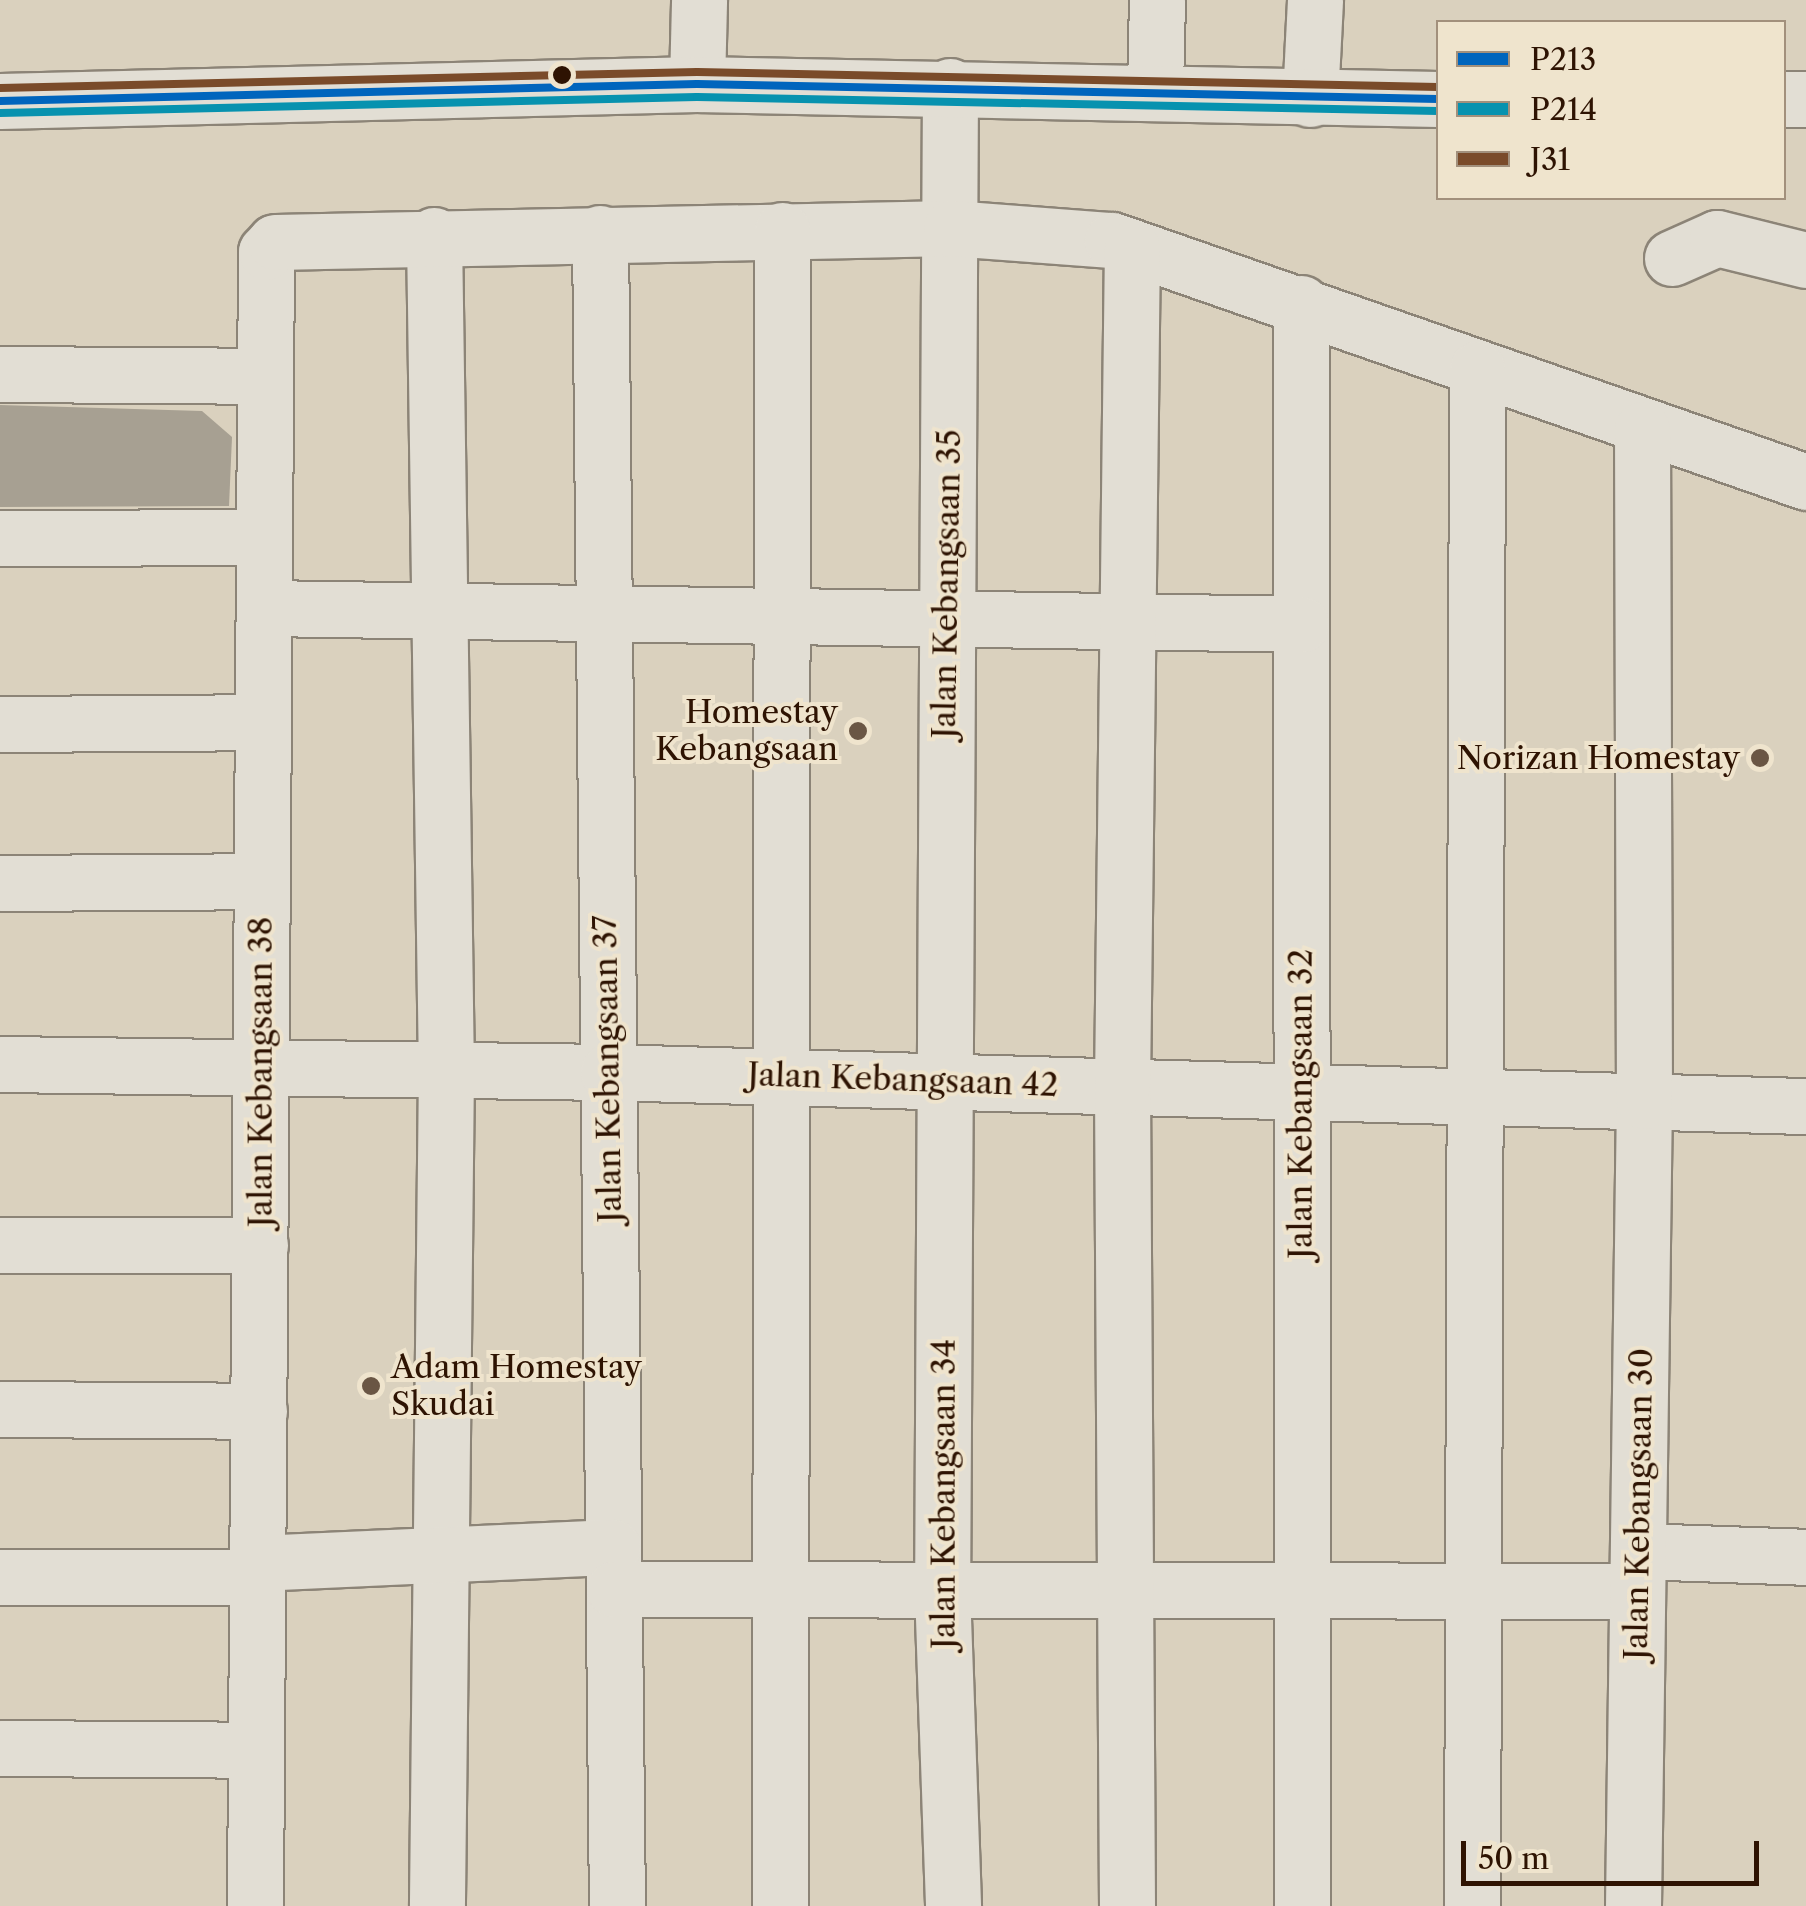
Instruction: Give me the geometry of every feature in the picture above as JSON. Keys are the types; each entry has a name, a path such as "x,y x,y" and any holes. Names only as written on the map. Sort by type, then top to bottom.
{"street":[{"path":"697,84 699,0"},
{"path":"1156,0 1156,88"},
{"path":"1310,99 1314,0"},
{"path":"0,101 697,84 1156,88 1310,99 1436,99"},
{"name":"Jalan Kebangsaan 35","path":"944,1081 950,86"},
{"path":"437,1906 436,1553 446,1069 434,610 434,236 951,228 1132,248 1300,303 1642,429 1806,482"},
{"path":"780,1906 782,230"},
{"name":"Jalan Kebangsaan 37","path":"600,232 617,1906"},
{"name":"Jalan Kebangsaan 38","path":"255,1906 266,252 280,240 434,236"},
{"path":"1672,258 1717,238 1806,260"},
{"path":"1127,1906 1130,1590 1122,1086 1132,248"},
{"name":"Jalan Kebangsaan 32","path":"1300,303 1302,1906"},
{"path":"1472,1906 1477,369"},
{"path":"0,374 265,376"},
{"name":"Jalan Kebangsaan 30","path":"1634,1906 1644,1101 1642,429"},
{"path":"0,538 264,538"},
{"path":"264,608 1301,624"},
{"path":"0,724 263,722"},
{"path":"0,882 262,880"},
{"name":"Jalan Kebangsaan 42","path":"0,1064 261,1064 608,1072 1806,1106"},
{"name":"Jalan Kebangsaan 34","path":"944,1081 942,1589 952,1906"},
{"path":"0,1245 260,1245"},
{"path":"0,1408 259,1411"},
{"path":"0,1577 257,1570 436,1553 613,1568 780,1589 1472,1591 1638,1571 1806,1558"},
{"path":"0,1748 256,1750"}],"building":[{"path":"0,405 202,411 232,437 229,506 0,507"}],"transit line":[{"name":"J31","path":"0,88 697,72 1436,87"},
{"name":"P213","path":"0,101 697,84 1436,99"},
{"name":"P214","path":"0,113 697,97 1436,111"}],"place":[{"name":"Homestay Kebangsaan","path":"858,731"},
{"name":"Norizan Homestay","path":"1760,758"},
{"name":"Adam Homestay Skudai","path":"371,1386"}]}
